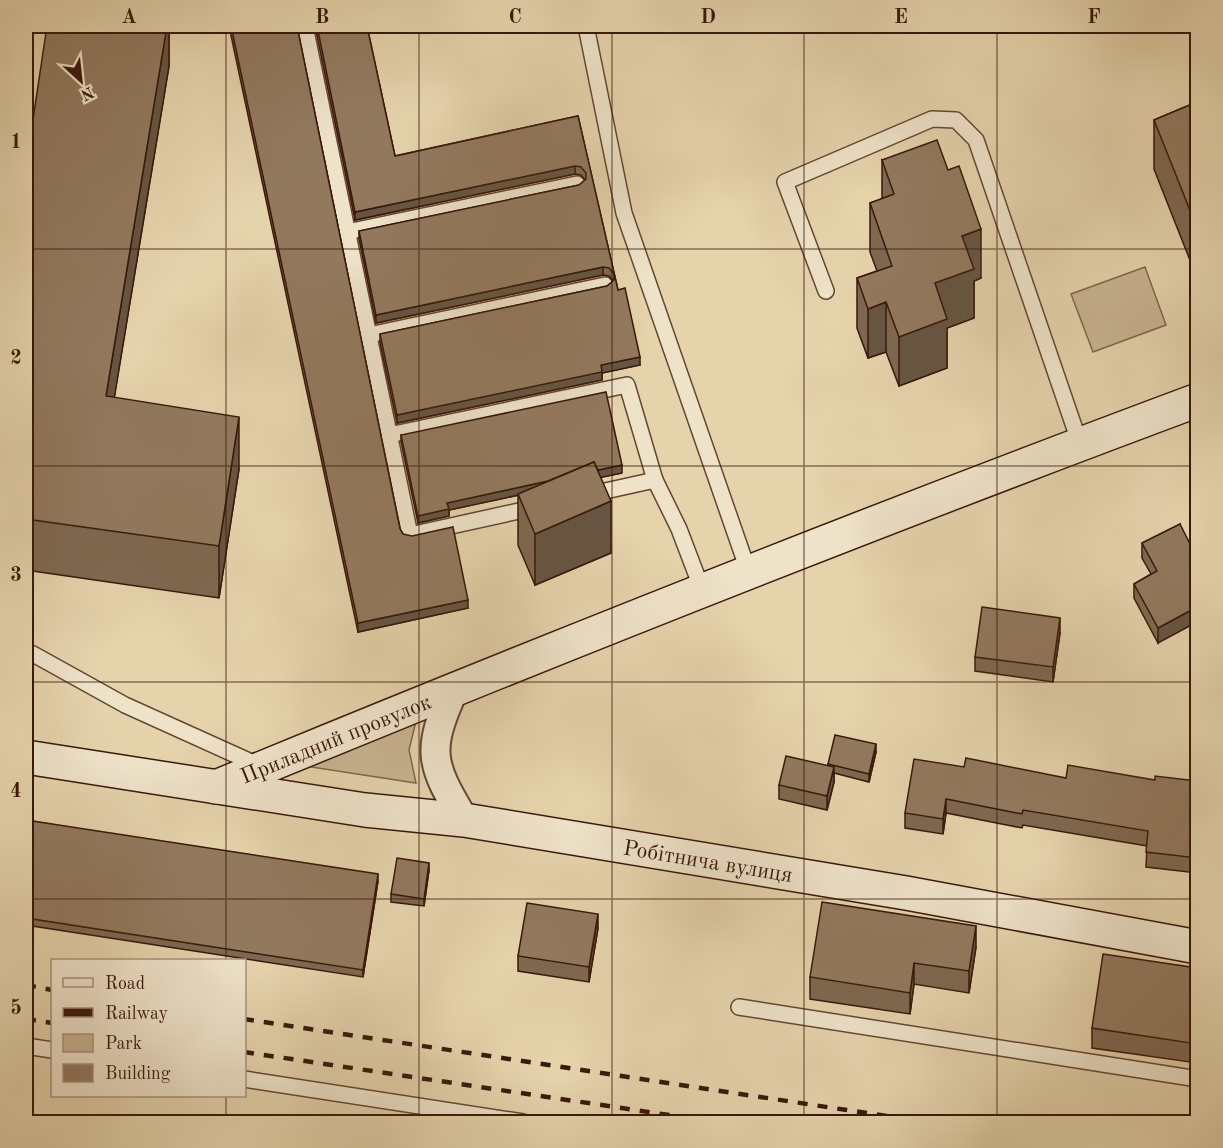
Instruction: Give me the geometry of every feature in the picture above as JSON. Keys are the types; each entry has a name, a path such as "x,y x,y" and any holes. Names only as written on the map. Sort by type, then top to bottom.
{"street":[{"name":"Приладний провулок","path":"216,788 454,689 1197,400"},
{"path":"454,689 438,725 435,752 441,781 464,820"},
{"name":"Робітнича вулиця","path":"26,757 365,810 464,820 906,893 1197,947"}],"lane":[{"path":"305,26 410,535 550,504"},
{"path":"586,26 624,213 749,573"},
{"path":"826,291 785,182 932,119 956,120 976,140 1080,444"},
{"path":"347,232 577,184"},
{"path":"369,335 605,285"},
{"path":"389,435 627,386 655,480 679,529 702,592"},
{"path":"573,498 655,480"},
{"path":"26,653 33,654 125,705 264,768"},
{"path":"739,1007 1197,1079"},
{"path":"26,1046 51,1050"},
{"path":"246,1080 523,1122"}],"green space":[{"path":"1145,267 1166,325 1093,352 1071,294"},
{"path":"417,717 409,750 416,783 298,765"}],"building":[{"path":"47,26 167,26 106,396 239,417 219,546 26,519 26,166"},
{"path":"231,26 297,26 400,529 403,534 412,536 453,527 468,600 358,623"},
{"path":"317,26 367,26 395,156 578,116 618,290 625,288 640,357 601,365 602,372 397,415 380,334 607,286 614,280 614,274 609,268 603,267 376,315 359,231 579,185 586,179 586,173 581,167 575,166 355,212"},
{"path":"1197,102 1197,228 1154,120"},
{"path":"937,140 948,170 959,166 981,229 962,236 974,269 935,283 947,319 899,337 886,302 868,309 857,278 892,266 870,203 894,194 882,160"},
{"path":"606,392 622,465 598,470 594,462 548,481 447,503 449,509 418,516 401,435"},
{"path":"594,462 611,501 535,534 518,494"},
{"path":"1180,524 1197,558 1197,607 1158,628 1134,584 1157,571 1142,543"},
{"path":"982,607 1060,618 1053,667 975,657"},
{"path":"835,735 876,744 869,774 828,764"},
{"path":"786,756 834,767 827,796 779,785"},
{"path":"966,758 1066,778 1068,765 1155,780 1155,776 1197,781 1197,858 1146,852 1148,831 1023,810 1022,814 946,799 943,819 905,813 914,759 964,767"},
{"path":"26,820 378,874 363,970 26,918"},
{"path":"397,858 429,863 424,899 391,894"},
{"path":"822,902 976,926 969,971 914,963 910,993 810,977"},
{"path":"527,903 598,914 589,967 518,956"},
{"path":"1103,954 1197,968 1197,1044 1092,1028"}],"railway":[{"path":"26,985 51,990"},
{"path":"26,1019 51,1023"},
{"path":"246,1019 926,1122"},
{"path":"246,1052 716,1122"}]}
